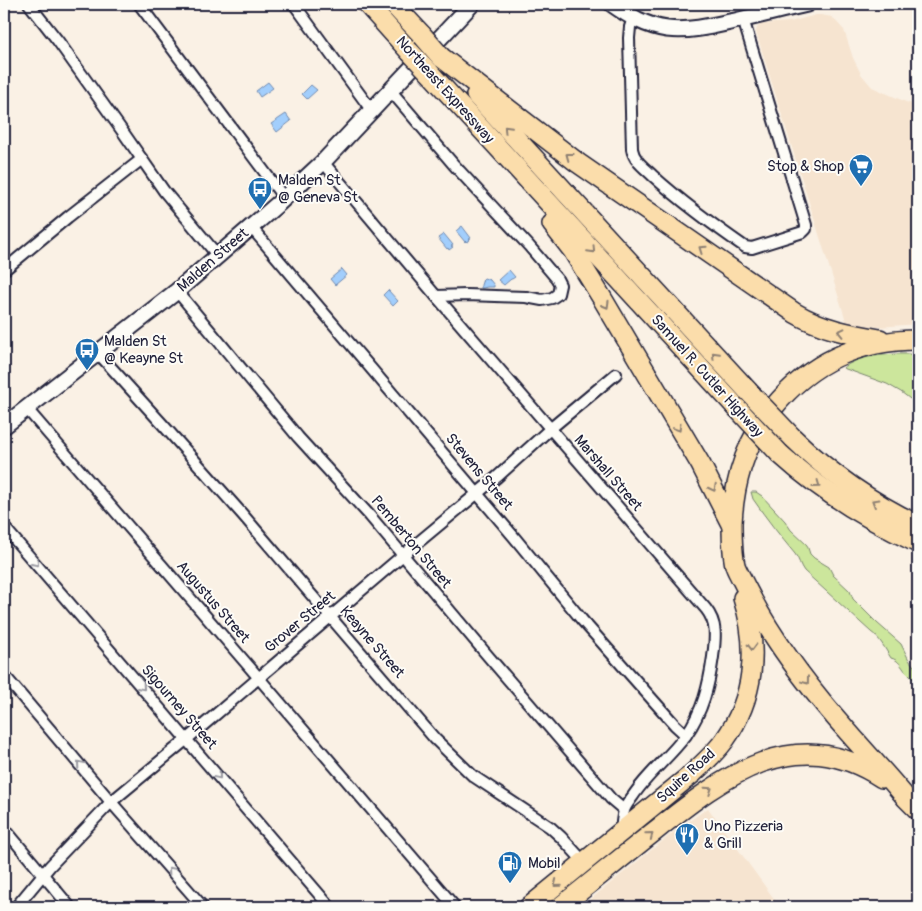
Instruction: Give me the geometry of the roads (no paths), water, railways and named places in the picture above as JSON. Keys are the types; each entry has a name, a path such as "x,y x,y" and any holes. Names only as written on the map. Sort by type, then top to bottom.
{"highway":[{"name":"Northeast Expressway","path":"366,4 524,175"},
{"name":"Northeast Expressway","path":"393,4 540,165"},
{"path":"441,56 578,163 795,313 811,322 835,331 893,341"},
{"name":"Samuel R. Cutler Highway","path":"540,165 793,438 820,463 848,484 877,504 918,525"},
{"path":"524,175 544,214 568,243 701,465 732,526"},
{"name":"Samuel R. Cutler Highway","path":"524,175 780,454 809,479 841,502 918,543"},
{"path":"912,804 834,716 789,657 758,610 735,566 732,526 735,492 742,464 757,430 776,404 802,378 830,360 855,349 893,341 918,340"},
{"name":"Squire Road","path":"528,907 685,780 706,762 724,741 741,710 752,663 753,644 749,619 735,566"},
{"name":"Squire Road","path":"560,907 706,792 739,772 769,760 806,754 826,755 841,759 862,766 879,776 912,804"}],"street":[{"path":"29,4 58,41 164,191 218,256"},
{"path":"138,4 284,198"},
{"path":"294,4 372,110"},
{"path":"612,4 633,18 656,26 682,30 743,19 806,4"},
{"name":"Malden Street","path":"5,424 27,409 177,291 284,198 323,162 391,91 466,5"},
{"path":"633,18 629,38 632,149 634,156 669,191 708,221 745,247 756,248 802,232 806,229 806,224 743,19"},
{"path":"391,91 454,165 529,246 560,285 558,294 545,300 526,297 467,294 436,296"},
{"path":"4,270 142,158"},
{"name":"Marshall Street","path":"323,162 712,618 715,638 708,687 700,712 686,735 642,783 628,802 624,810 621,832"},
{"name":"Stevens Street","path":"251,227 582,620 686,735"},
{"name":"Pemberton Street","path":"177,291 287,425 403,554 611,799 624,810"},
{"name":"Keayne Street","path":"98,353 455,759 481,782 550,827 584,862"},
{"name":"Grover Street","path":"16,907 111,802 403,554 477,494 616,374"},
{"name":"Augustus Street","path":"27,409 455,907"},
{"name":"Sigourney Street","path":"4,526 330,907"},
{"path":"4,675 203,907"},
{"path":"4,828 70,907"}],"water":[{"path":"268,82 273,88 260,97 256,91"},
{"path":"311,85 317,90 307,99 302,94"},
{"path":"286,114 291,121 277,132 271,124"},
{"path":"462,226 471,238 467,242 456,231"},
{"path":"444,234 453,245 449,250 438,238"},
{"path":"342,269 347,275 335,285 330,279"},
{"path":"509,270 515,277 504,285 498,280"},
{"path":"484,278 490,280 494,287 481,288"},
{"path":"388,290 398,301 393,306 383,295"}],"place":[{"name":"Stop & Shop","path":"861,187"},
{"name":"Malden St @ Geneva St","path":"260,210"},
{"name":"Malden St @ Keayne St","path":"87,371"},
{"name":"Uno Pizzeria & Grill","path":"687,856"},
{"name":"Mobil","path":"510,884"}]}
